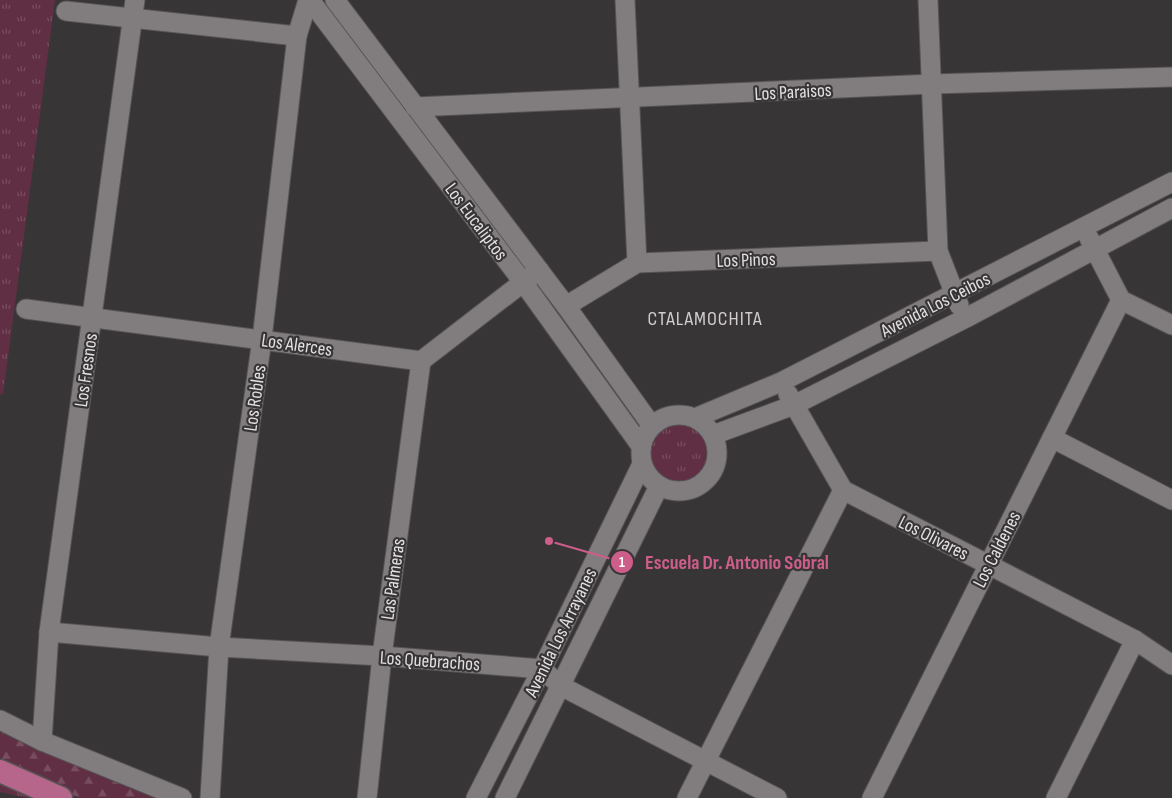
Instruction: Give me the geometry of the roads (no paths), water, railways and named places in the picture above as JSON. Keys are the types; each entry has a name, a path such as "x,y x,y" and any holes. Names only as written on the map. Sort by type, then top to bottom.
{"main road":[{"path":"0,771 61,798"}],"street":[{"name":"Los Fresnos","path":"42,741 49,632 135,0"},
{"name":"Los Robles","path":"210,798 219,647 262,339 297,36 309,0"},
{"name":"Los Eucaliptos","path":"309,0 523,282 641,455"},
{"name":"Los Eucaliptos","path":"335,0 566,306 652,426"},
{"path":"625,0 637,263"},
{"path":"928,0 938,251 954,294 966,318"},
{"path":"66,11 297,36"},
{"name":"Los Paraisos","path":"415,107 932,84 1172,77"},
{"name":"Avenida Los Ceibos","path":"695,418 781,382 1172,182"},
{"name":"Avenida Los Ceibos","path":"713,436 794,405 966,318 1172,208"},
{"path":"1083,229 1121,300 1172,325"},
{"name":"Los Pinos","path":"566,306 637,263 938,251"},
{"path":"421,361 539,270"},
{"name":"Los Caldenes","path":"872,798 1121,300"},
{"name":"Los Alerces","path":"26,309 421,361"},
{"name":"Las Palmeras","path":"367,798 382,656 421,361"},
{"path":"687,798 843,490 781,382"},
{"path":"672,415 684,415 695,418 706,425 717,446 718,457 715,468 709,478 696,488 680,492 659,486 651,480 641,455 645,435 652,426 661,419 672,415"},
{"path":"1052,438 1172,500"},
{"name":"Avenida Los Arrayanes","path":"476,798 542,668 641,455"},
{"name":"Avenida Los Arrayanes","path":"506,798 659,486"},
{"name":"Los Olivares","path":"843,490 1135,640"},
{"name":"Los Quebrachos","path":"49,632 219,647 382,656 542,668"},
{"path":"1135,640 1172,654"},
{"path":"1135,640 1172,665"},
{"path":"1056,798 1135,640"},
{"path":"542,668 561,686 777,798"},
{"path":"0,720 42,741 182,798"}],"place":[{"name":"Escuela Dr. Antonio Sobral","path":"549,541"}],"district":[{"name":"CTALAMOCHITA","path":"705,318"}]}
